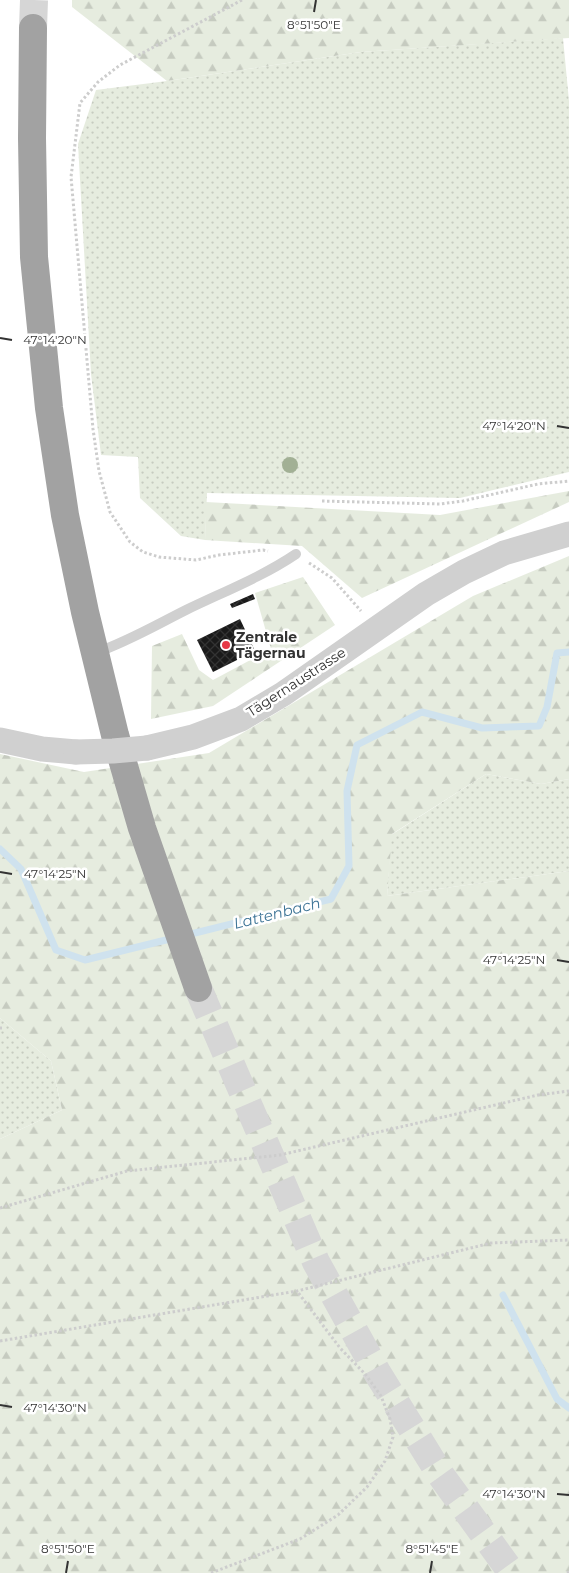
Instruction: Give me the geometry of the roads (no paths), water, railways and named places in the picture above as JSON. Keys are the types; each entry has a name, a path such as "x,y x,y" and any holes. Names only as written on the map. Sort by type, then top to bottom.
{"highway":[{"path":"33,28 34,257 49,408 65,515 115,735 139,818 198,988"}],"street":[{"name":"Tägernaustrasse","path":"0,740 42,749 76,752 147,748 193,737 241,718 283,694 426,594 464,572 504,554 569,534"}],"lane":[{"path":"95,653 116,646 159,623 275,568 296,554"}],"waterway":[{"name":"Lattenbach","path":"187,935 331,899 349,866 347,791 357,745 422,712 482,728 539,726 547,707 557,653 569,652"},
{"name":"Lattenbach","path":"0,849 21,869 56,950 85,960 174,938"},
{"path":"503,1295 557,1399 569,1408"}],"tunnel":[{"path":"33,28 34,0"},
{"path":"198,988 316,1262 378,1374 440,1474 512,1573"}],"place":[{"name":"Zentrale Tägernau","path":"226,645"}]}
